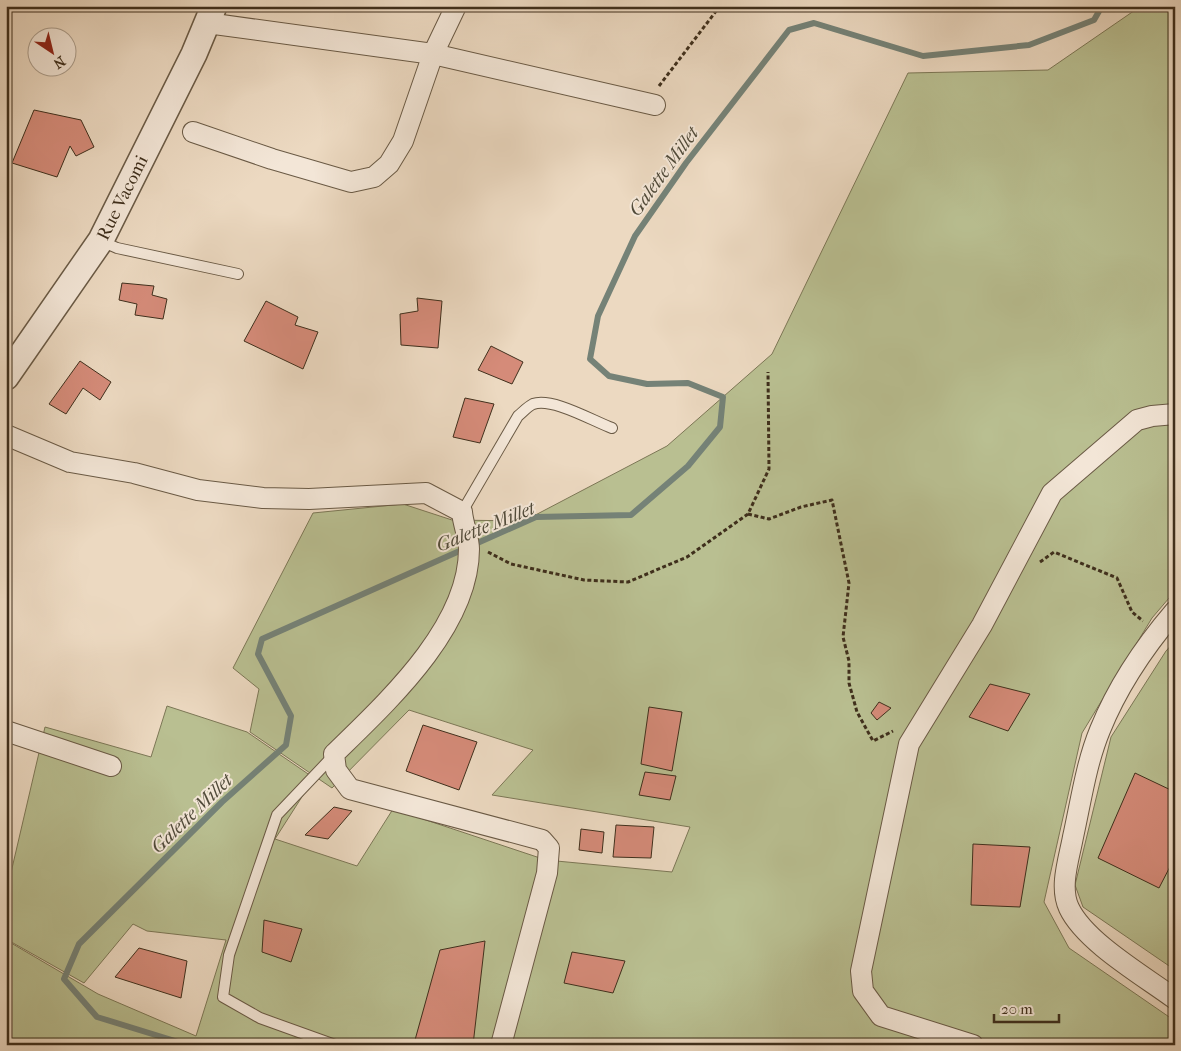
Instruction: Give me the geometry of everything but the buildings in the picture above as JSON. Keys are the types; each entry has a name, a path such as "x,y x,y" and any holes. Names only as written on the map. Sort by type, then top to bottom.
{"street":[{"path":"193,132 272,159 351,182 374,177 389,164 403,141 433,54 456,6"},
{"path":"210,14 433,54 651,104"},
{"name":"Rue Vacomi","path":"6,377 101,240 210,14"},
{"path":"973,1045 881,1016 864,991 861,971 909,744 982,625 1052,493 1137,420 1152,416 1175,414"},
{"path":"6,436 70,462 134,473 198,490 262,498 309,499 426,492 462,512 469,548 463,591 438,641 365,724 334,754 336,770 350,789 542,840 549,848 547,873 501,1045"},
{"path":"1174,615 1157,632 1121,688 1100,730 1088,767 1065,877 1068,907 1084,931 1175,999"},
{"path":"6,731 111,766"}],"lane":[{"path":"101,240 117,248 238,274"},
{"path":"462,512 518,416 526,408 534,404 553,404 612,428"},
{"path":"334,754 276,814 229,955 223,997 260,1018 334,1045"}],"path":[{"path":"651,104 720,6"},
{"path":"469,548 491,553 511,564 584,580 628,582 687,557 748,514 769,469 768,372"},
{"path":"748,514 768,519 801,507 832,500 849,583 843,637 849,661 848,683 857,712 873,741 895,730"},
{"path":"1039,563 1054,552 1117,578 1132,612 1157,632"}],"green space":[{"path":"1141,6 1175,6 1175,591 1152,618 1082,733 1044,902 1069,948 1175,1021 1175,1045 6,1045 6,940 98,994 196,1036 226,940 147,931 133,924 84,983 6,939 6,894 45,727 151,757 167,706 247,732 314,778 275,839 357,866 393,809 546,860 672,872 690,827 492,795 533,750 409,710 332,788 250,732 259,689 233,668 313,513 403,504 452,520 524,521 667,446 772,354 908,73 1048,70"},
{"path":"1175,641 1175,970 1083,907 1075,885 1111,737 1166,651"}],"waterway":[{"name":"Galette Millet","path":"188,1045 97,1017 64,979 79,944 222,802 286,745 291,716 258,654 262,639 536,517 631,515 688,466 720,427 723,397 688,383 647,384 609,376 590,359 598,316 635,236 686,163 789,30 814,23 923,56 1029,45 1094,20 1102,6"}]}
